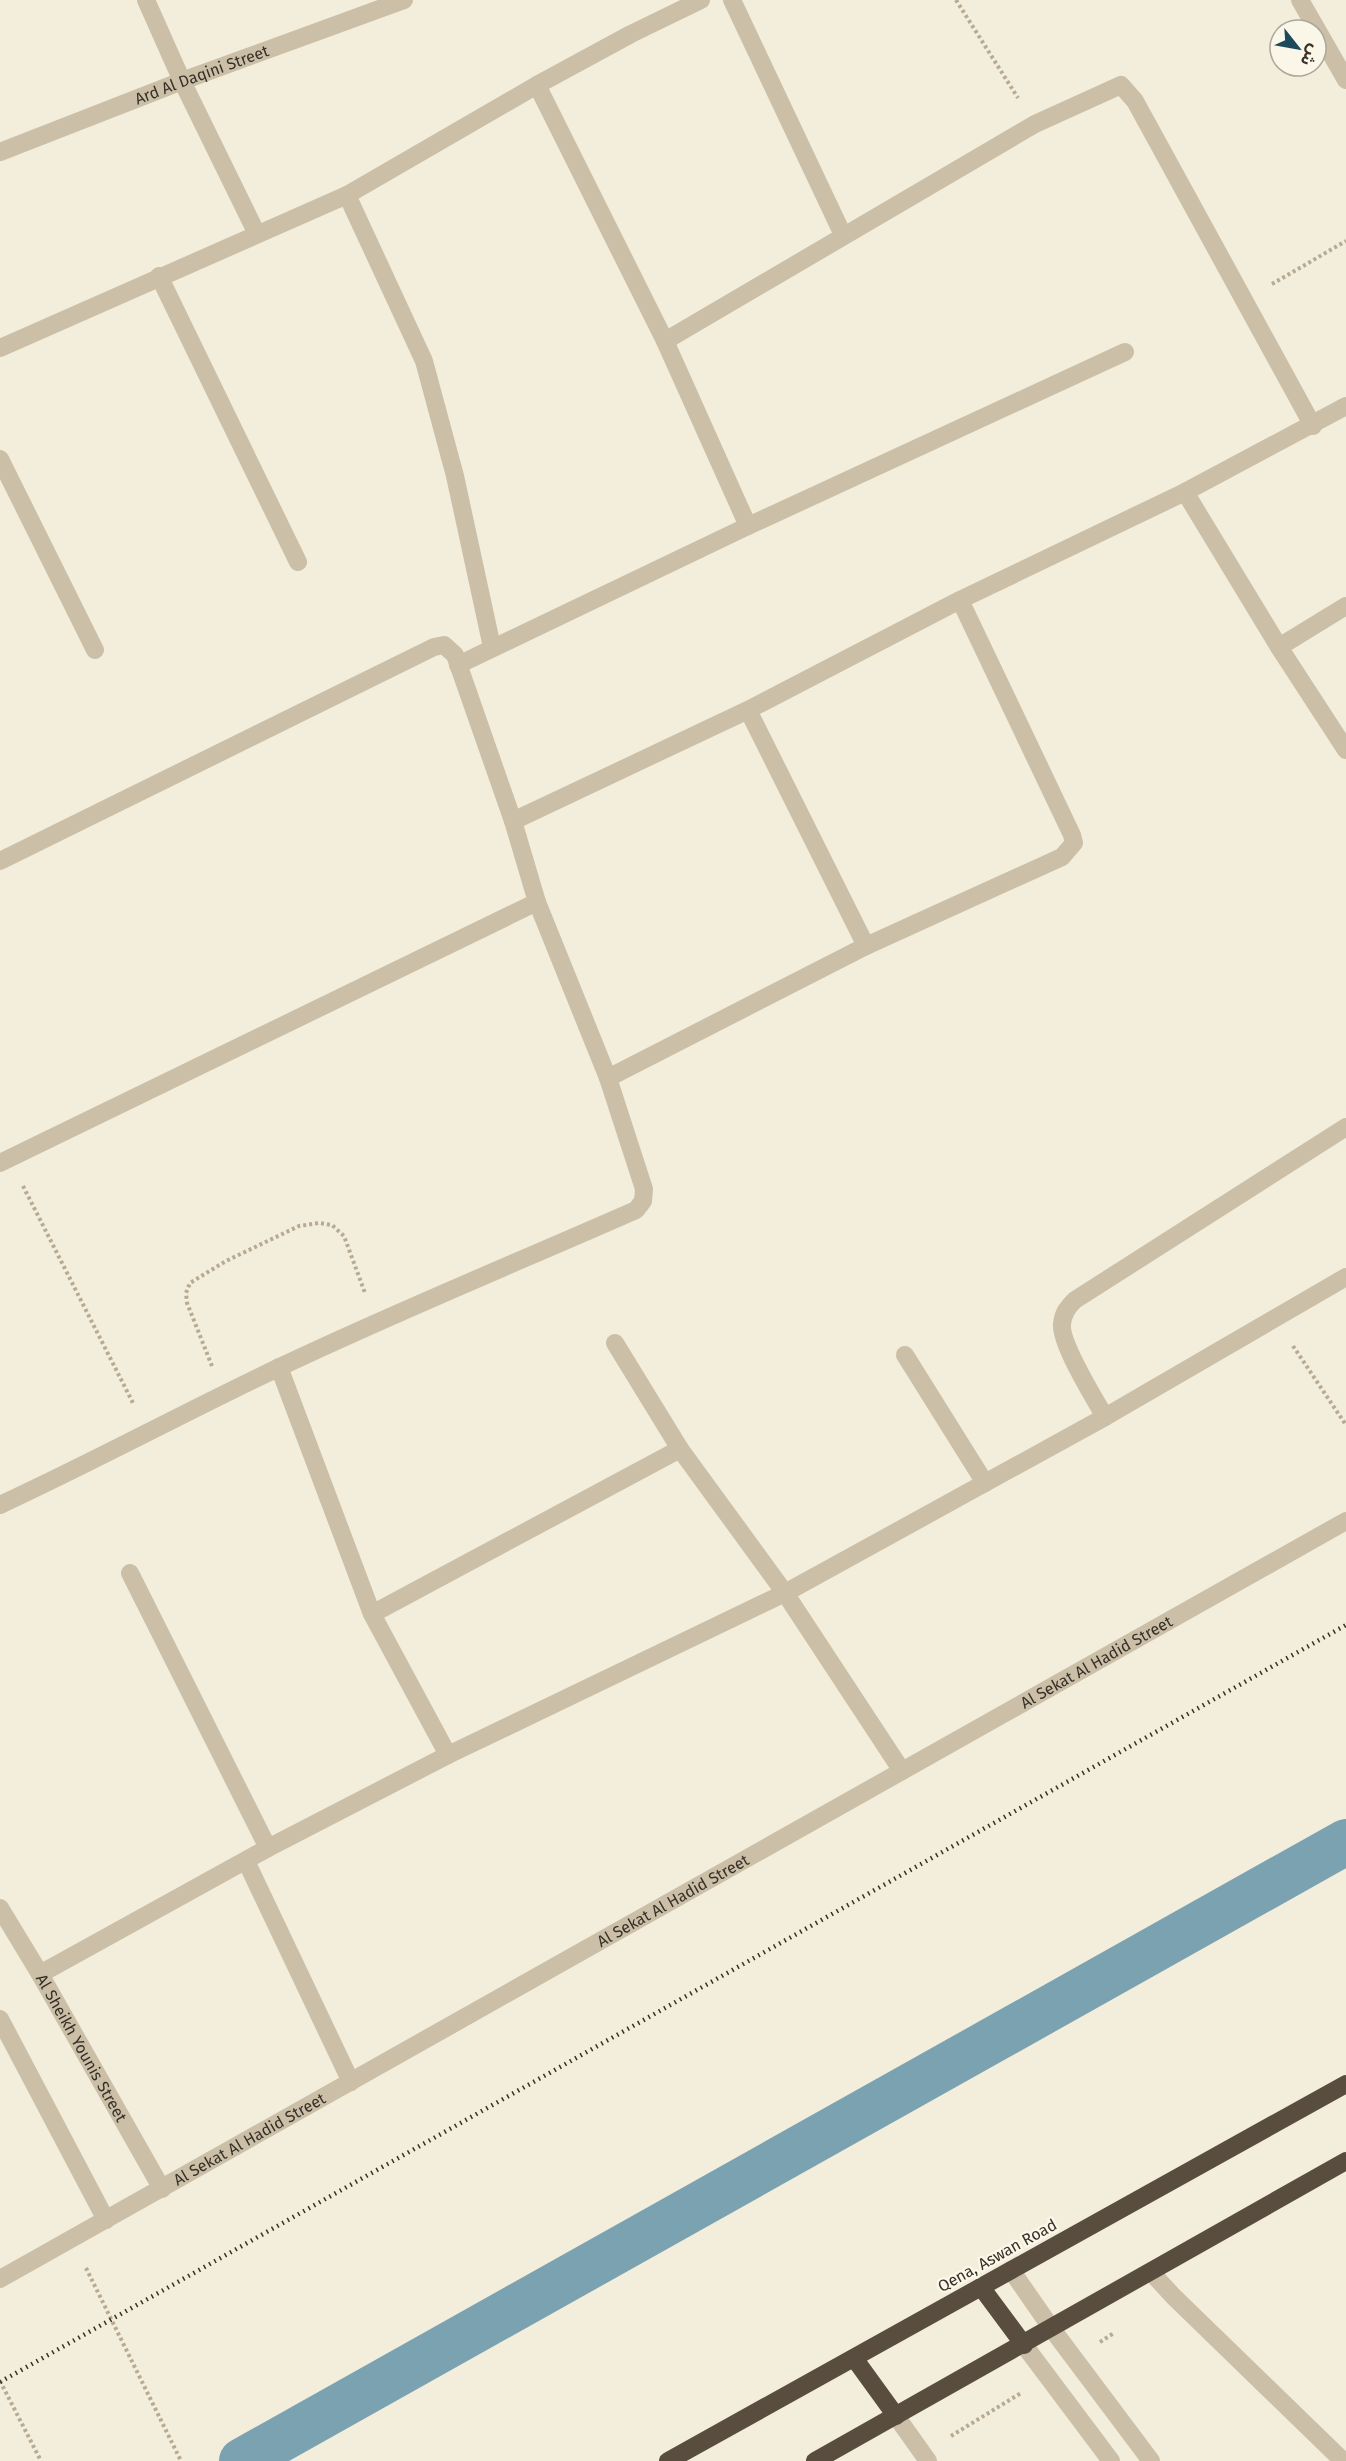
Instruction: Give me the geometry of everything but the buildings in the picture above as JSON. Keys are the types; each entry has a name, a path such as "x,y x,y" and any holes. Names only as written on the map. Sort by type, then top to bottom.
{"highway":[{"name":"Qena, Aswan Road","path":"668,2461 1346,2084"},
{"path":"816,2461 1052,2330 1346,2162"},
{"path":"981,2287 1024,2345"},
{"path":"854,2358 896,2416"}],"street":[{"path":"146,0 182,81 257,234"},
{"name":"Ard Al Daqini Street","path":"0,152 182,81 404,0"},
{"path":"0,348 347,195 537,85 631,34 701,0"},
{"path":"732,0 843,235"},
{"path":"1300,0 1346,80"},
{"path":"537,85 665,341 748,526"},
{"path":"665,341 1035,124 1121,85 1135,101 1313,426"},
{"path":"347,195 424,361 455,476 492,647"},
{"path":"159,276 298,562"},
{"path":"458,665 748,526 1125,352"},
{"path":"513,821 748,710 960,600 1185,492 1313,426 1346,406"},
{"path":"0,459 95,650"},
{"path":"1185,492 1279,647 1346,750"},
{"path":"608,1078 866,946 1062,857 1074,843 960,600"},
{"path":"1279,647 1346,606"},
{"path":"0,861 434,647 444,645 450,648 455,655 513,821 537,902 608,1078 644,1189 643,1201 636,1210 376,1322 147,1431 72,1471 0,1505"},
{"path":"748,710 866,946"},
{"path":"5,1161 537,902"},
{"path":"1105,1417 1064,1340 1062,1325 1065,1310 1075,1300 1346,1127"},
{"path":"40,1974 268,1848 448,1755 785,1593 1105,1417 1346,1276"},
{"path":"615,1343 680,1449 785,1593 902,1771"},
{"path":"905,1355 985,1483"},
{"path":"279,1367 372,1614 448,1755"},
{"path":"372,1614 680,1449"},
{"name":"Al Sekat Al Hadid Street","path":"0,2279 1346,1521"},
{"path":"130,1573 268,1848"},
{"path":"246,1861 351,2082"},
{"name":"Al Sheikh Younis Street","path":"0,1908 162,2188"},
{"path":"3,2030 106,2220"},
{"path":"1011,2270 1052,2330 1151,2461"},
{"path":"1151,2272 1343,2461"},
{"path":"1024,2345 1111,2461"},
{"path":"896,2416 925,2457"}],"path":[{"path":"956,0 1035,124"},
{"path":"1243,301 1346,241"},
{"path":"5,1161 147,1431"},
{"path":"223,1395 187,1303 186,1293 190,1283 226,1261 299,1226 319,1223 332,1225 344,1236 376,1322"},
{"path":"1276,1319 1346,1425"},
{"path":"72,2238 181,2461"},
{"path":"1074,2360 1124,2326"},
{"path":"925,2457 1047,2377"},
{"path":"0,2381 41,2461"}],"waterway":[{"path":"242,2461 1346,1842"}],"railway":[{"path":"0,2382 1346,1625"}]}
